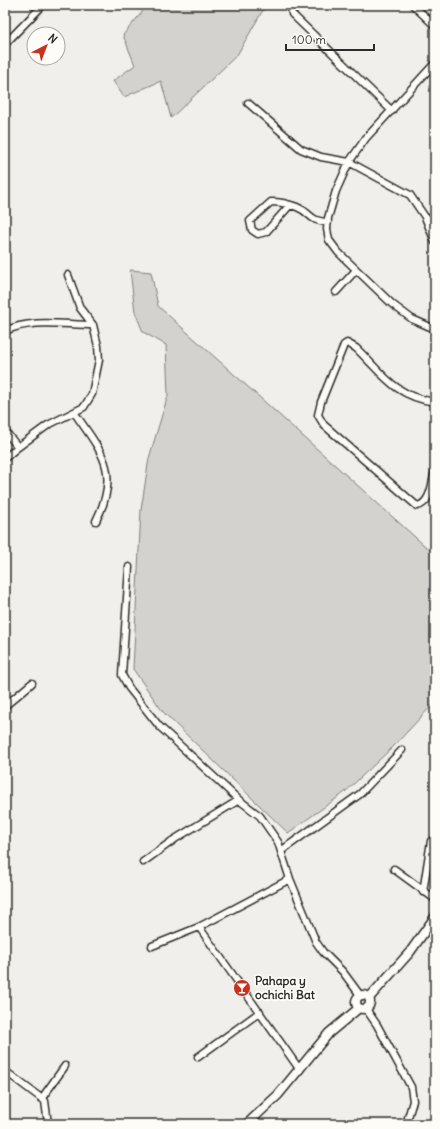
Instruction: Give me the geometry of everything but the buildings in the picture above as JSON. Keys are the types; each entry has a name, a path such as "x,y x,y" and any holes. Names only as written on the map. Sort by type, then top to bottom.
{"street":[{"path":"5,44 43,5"},
{"path":"293,5 291,10 292,14 392,110"},
{"path":"413,5 435,26"},
{"path":"435,63 366,138 349,162 336,191 328,222 329,240 338,252 392,304 412,319 435,329"},
{"path":"248,103 306,151 321,157 349,162 410,195 425,217 435,242"},
{"path":"290,205 266,232 258,234 252,230 250,221 269,203 279,202 290,205 303,211 313,220 328,222"},
{"path":"425,217 435,221"},
{"path":"336,292 356,270"},
{"path":"5,458 48,425 88,403 99,360 98,346 93,325 80,308 68,275"},
{"path":"5,331 15,326 30,323 93,325"},
{"path":"435,402 422,400 400,392 356,348 347,343 344,344 321,402 318,415 324,425 417,506 424,503 427,499 435,470"},
{"path":"74,412 101,452 107,468 108,479 105,498 96,521"},
{"path":"5,431 18,447"},
{"path":"129,567 122,675 129,688 160,726 239,800 260,816 278,842 290,879 316,942 323,952 343,972 360,995 365,995 369,998"},
{"path":"5,706 32,683"},
{"path":"281,851 360,794 402,750"},
{"path":"143,862 175,839 239,800"},
{"path":"423,892 431,841"},
{"path":"394,869 423,892 435,899"},
{"path":"152,946 199,927 290,879"},
{"path":"247,1124 278,1095 329,1033 370,1003 369,998 410,952 435,917"},
{"path":"199,927 300,1070"},
{"path":"360,995 355,1001 377,1025 411,1087 413,1101 406,1124"},
{"path":"198,1056 260,1012"},
{"path":"42,1098 65,1066"},
{"path":"5,1071 45,1101 48,1124"}],"shaded area":[{"path":"148,5 266,5 237,55 171,118 161,81 124,97 113,81 135,65 123,35"},
{"path":"130,270 151,272 158,306 435,555 435,702 393,747 344,793 288,833 163,712 133,669 141,510 149,458 168,395 166,345 143,332 135,312"}],"place":[{"name":"Pahapa y ochichi Bat","path":"242,988"}]}
